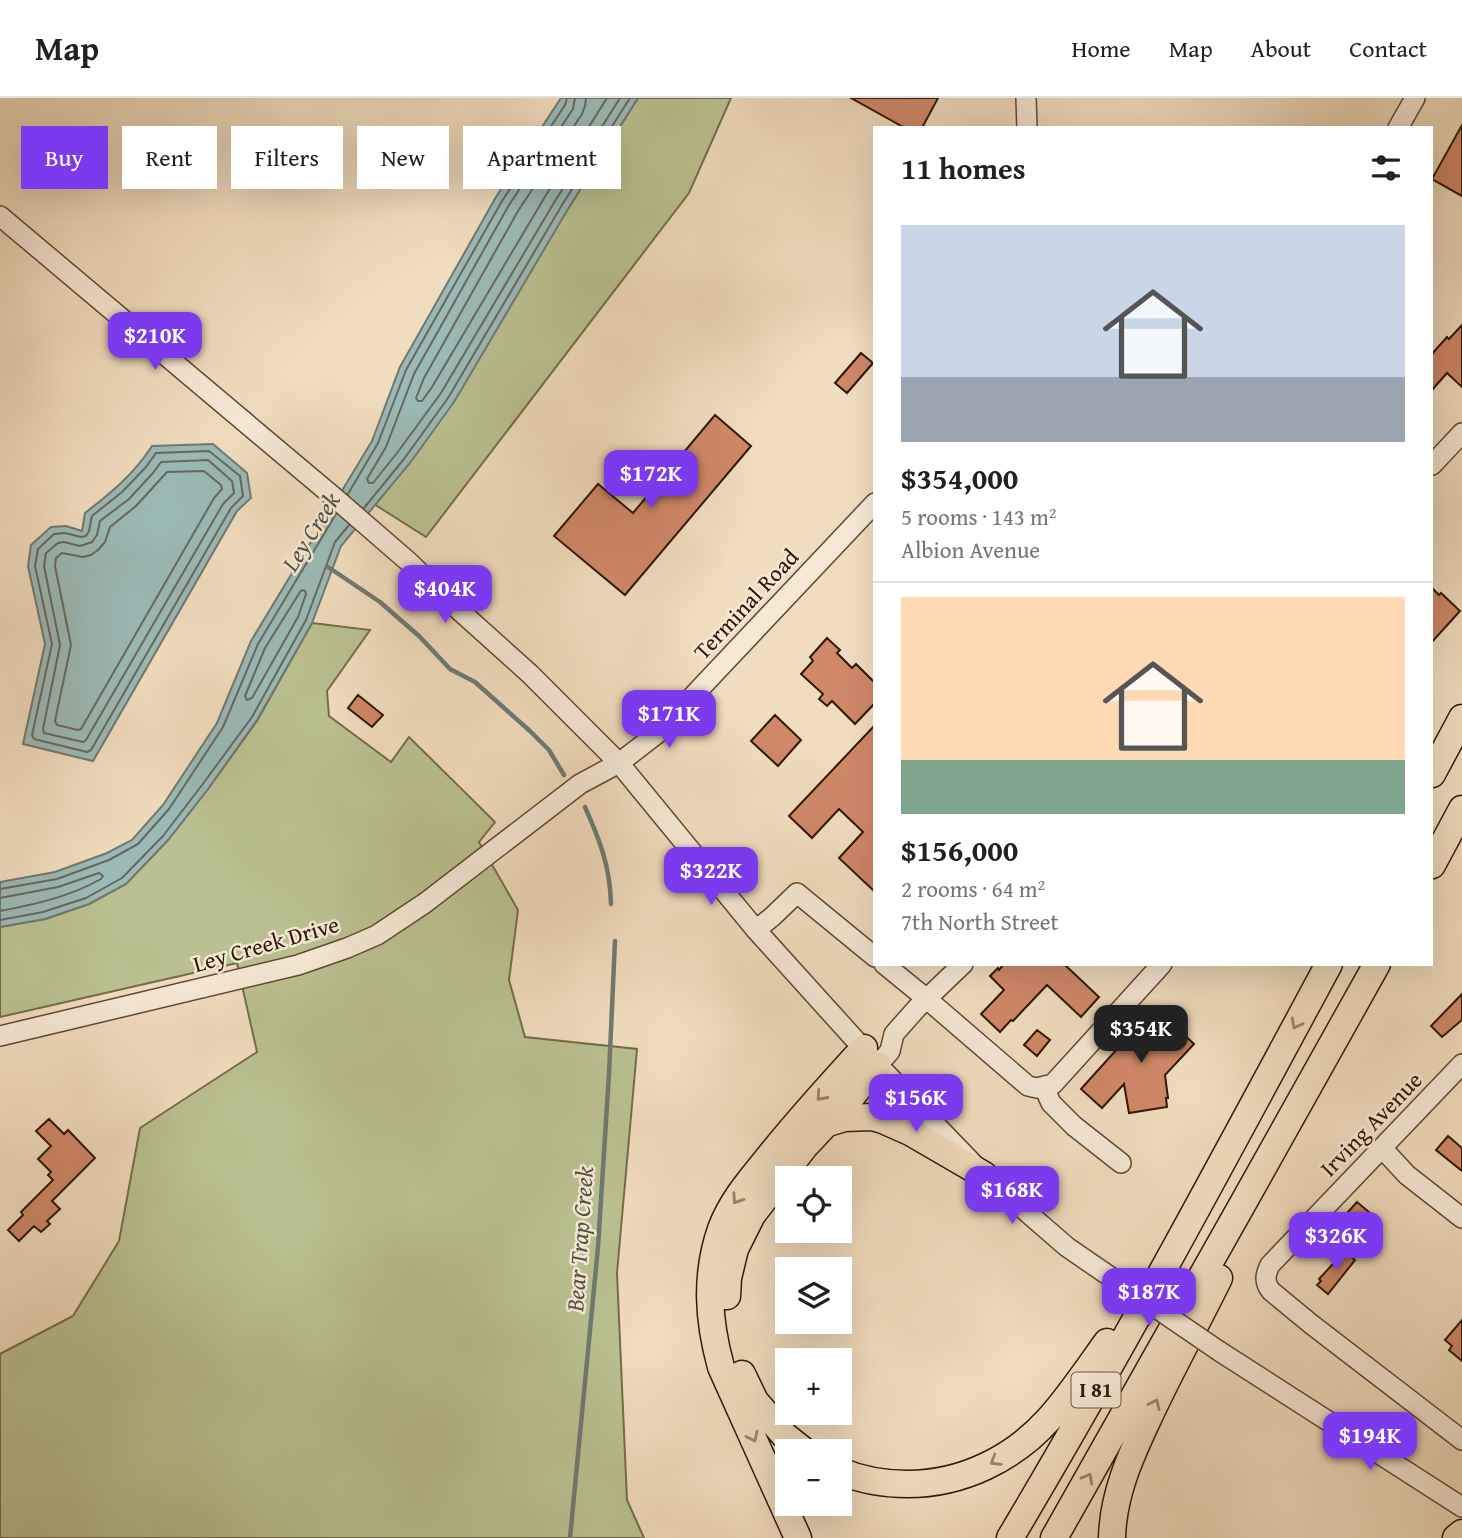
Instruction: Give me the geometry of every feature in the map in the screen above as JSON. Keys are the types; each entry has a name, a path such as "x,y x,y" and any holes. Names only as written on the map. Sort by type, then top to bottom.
{"highway":[{"path":"1433,772 1462,718"},
{"path":"1433,862 1462,809"},
{"name":"I 81","path":"1010,1538 1065,1447 1328,966"},
{"name":"I 81","path":"1054,1538 1376,966"},
{"path":"1112,1538 1118,1491 1130,1458 1353,1007"},
{"path":"789,1439 755,1401 735,1359 726,1311 728,1278 736,1249 752,1215 805,1146 852,1096 871,1057"},
{"path":"798,1538 721,1367 713,1337 709,1301 711,1270 721,1231 730,1210 748,1182 797,1123 871,1057"},
{"path":"825,1124 844,1118 872,1117 883,1120 910,1132 984,1175"},
{"path":"852,1475 892,1484 922,1484 957,1478 982,1469 1018,1447 1049,1419 1179,1241"},
{"path":"1456,1538 1462,1533"}],"street":[{"path":"1026,98 1027,126"},
{"path":"1399,126 1415,98"},
{"path":"0,216 335,498 530,674 619,763 756,930 871,1057 984,1175 1067,1247 1101,1271 1219,1351 1462,1507"},
{"path":"1433,464 1458,445"},
{"name":"Terminal Road","path":"619,763 658,733 873,505"},
{"name":"Ley Creek Drive","path":"0,1037 298,965 377,935 425,903 580,784 619,763"},
{"path":"756,930 797,893 873,955"},
{"path":"886,966 1028,1086 1037,1088 1053,1084 1160,966"},
{"path":"871,1057 877,1038 894,1034 961,966"},
{"name":"Irving Avenue","path":"1462,1064 1270,1265 1265,1275 1266,1286 1271,1291 1462,1440"},
{"path":"1044,1087 1051,1103 1121,1163"},
{"path":"1382,1148 1408,1175 1462,1217"}],"green space":[{"path":"638,98 731,98 689,193 426,537 366,499 581,189 621,189 620,126"},
{"path":"312,623 370,630 327,691 329,716 391,762 409,737 495,822 479,842 518,910 509,980 525,1037 637,1049 617,1273 627,1500 644,1538 0,1538 0,1354 73,1316 119,1241 140,1128 257,1052 237,963 0,1017 0,927 45,919 89,904 126,884 168,840 257,721"}],"water":[{"path":"561,98 638,98 620,126 543,126"},
{"path":"501,189 581,189 454,402 410,463 341,546 312,623 257,720 168,840 126,884 89,904 45,919 0,927 0,882 55,872 107,853 132,840 163,805 217,723 251,641 372,441 400,367"},
{"path":"213,444 247,473 251,498 237,511 93,761 23,744 45,644 28,566 31,545 51,527 66,526 82,531 85,513 122,482 152,446"}],"building":[{"path":"851,98 938,98 923,126 901,126"},
{"path":"1462,125 1462,196 1433,177"},
{"path":"1462,325 1462,387 1447,373 1433,389 1433,353 1447,337 1449,339"},
{"path":"861,353 873,363 847,393 835,383"},
{"path":"715,415 751,446 625,595 554,536 598,484 633,513"},
{"path":"1433,589 1460,611 1433,641"},
{"path":"827,638 840,650 837,653 852,668 856,664 873,681 873,705 855,724 832,701 827,706 819,699 823,694 801,674 813,661 810,657"},
{"path":"358,695 383,715 372,727 348,708"},
{"path":"775,715 801,740 778,766 751,741"},
{"path":"873,727 873,890 839,858 863,832 839,809 812,838 789,816"},
{"path":"1002,966 1066,966 1099,997 1081,1017 1047,985 1000,1032 981,1014 1004,990 990,976 998,968 999,970"},
{"path":"1462,994 1462,1020 1442,1037 1431,1026"},
{"path":"1155,1007 1194,1044 1165,1075 1167,1107 1129,1113 1124,1084 1102,1108 1081,1089"},
{"path":"1037,1030 1050,1040 1037,1056 1024,1045"},
{"path":"49,1119 64,1134 68,1130 95,1158 52,1201 60,1209 47,1221 50,1224 41,1232 34,1226 19,1241 8,1230 23,1215 21,1212 53,1180 48,1175 51,1172 38,1159 51,1146 36,1131"},
{"path":"1448,1136 1462,1148 1462,1171 1436,1150"},
{"path":"1357,1202 1376,1218 1358,1239 1339,1222"},
{"path":"1345,1251 1355,1260 1328,1294 1317,1285 1321,1281 1319,1279"},
{"path":"1462,1320 1462,1361 1449,1350 1452,1346 1445,1340"}],"waterway":[{"name":"Bear Trap Creek","path":"328,567 380,602 419,636 450,669 475,682 549,750 564,775"},
{"name":"Bear Trap Creek","path":"585,807 603,854 609,878 611,904"},
{"name":"Bear Trap Creek","path":"570,1538 598,1247 615,941"}],"water label":[{"name":"Ley Creek","path":"311,532"}]}
